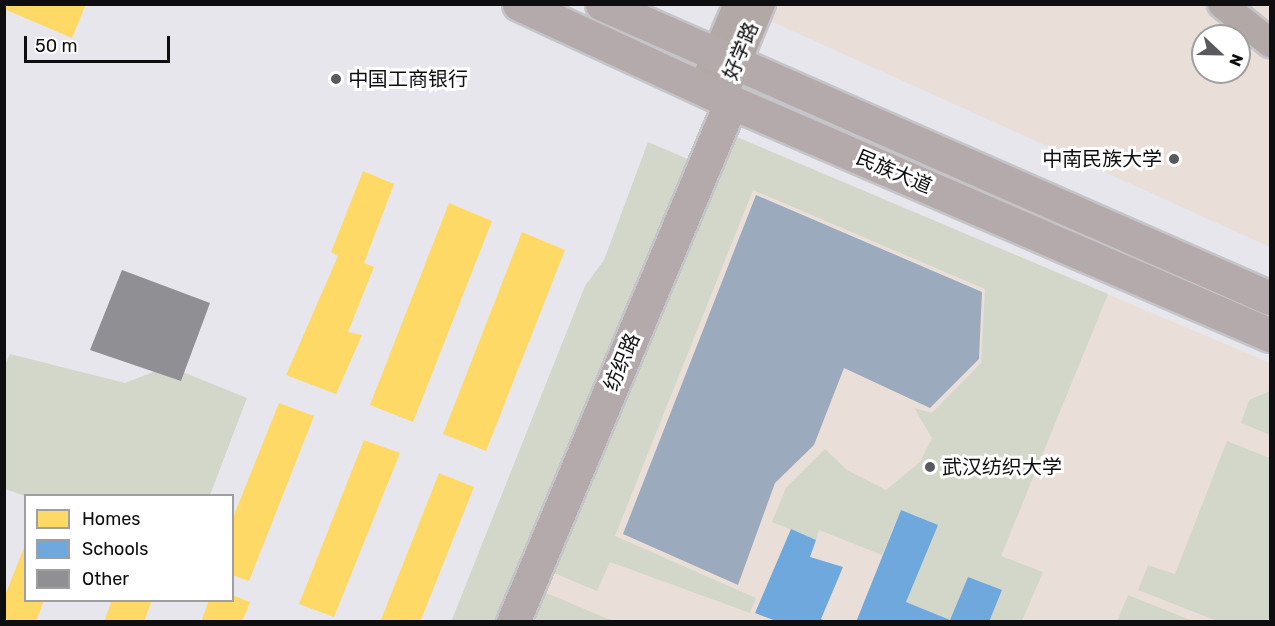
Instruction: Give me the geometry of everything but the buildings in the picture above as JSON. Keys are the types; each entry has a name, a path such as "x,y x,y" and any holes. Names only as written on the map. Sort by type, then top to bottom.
{"main road":[{"name":"民族大道","path":"519,4 718,97 1270,335"},
{"name":"民族大道","path":"602,4 1270,298"},
{"name":"纺织路","path":"513,621 718,97"}],"street":[{"name":"好学路","path":"718,97 738,4"},
{"name":"好学路","path":"726,60 761,4"},
{"path":"1222,4 1270,43"}],"shaded area":[{"name":"中南民族大学","path":"735,5 1270,5 1270,247"},
{"name":"武汉纺织大学","path":"725,132 1270,363 1270,621 526,622"},
{"path":"725,132 1108,294 1001,556 1043,572 1022,621 989,621 1002,591 968,577 950,620 906,602 937,525 901,510 882,555 819,530 816,540 772,522 786,488 825,449 847,470 886,490 920,462 932,438 914,408 932,413 981,363 985,289 753,190 615,536 756,598 750,613 610,562 597,591 547,570"},
{"path":"648,142 704,166 513,621 451,622 585,286 604,260"},
{"path":"10,354 125,383 168,366 247,398 210,494 24,496 5,489 4,367"},
{"path":"1270,391 1270,435 1241,423 1249,400"},
{"path":"1227,441 1270,458 1270,621 1217,621 1138,590 1148,565 1175,574"},
{"path":"539,590 613,621 526,622"},
{"path":"1128,595 1193,621 1117,621"}],"water":[{"path":"756,195 982,292 979,359 930,408 844,368 814,445 775,483 738,585 623,534"}],"place":[{"name":"中国工商银行","path":"336,79"},
{"name":"中南民族大学","path":"1174,159"},
{"name":"武汉纺织大学","path":"930,467"}]}
